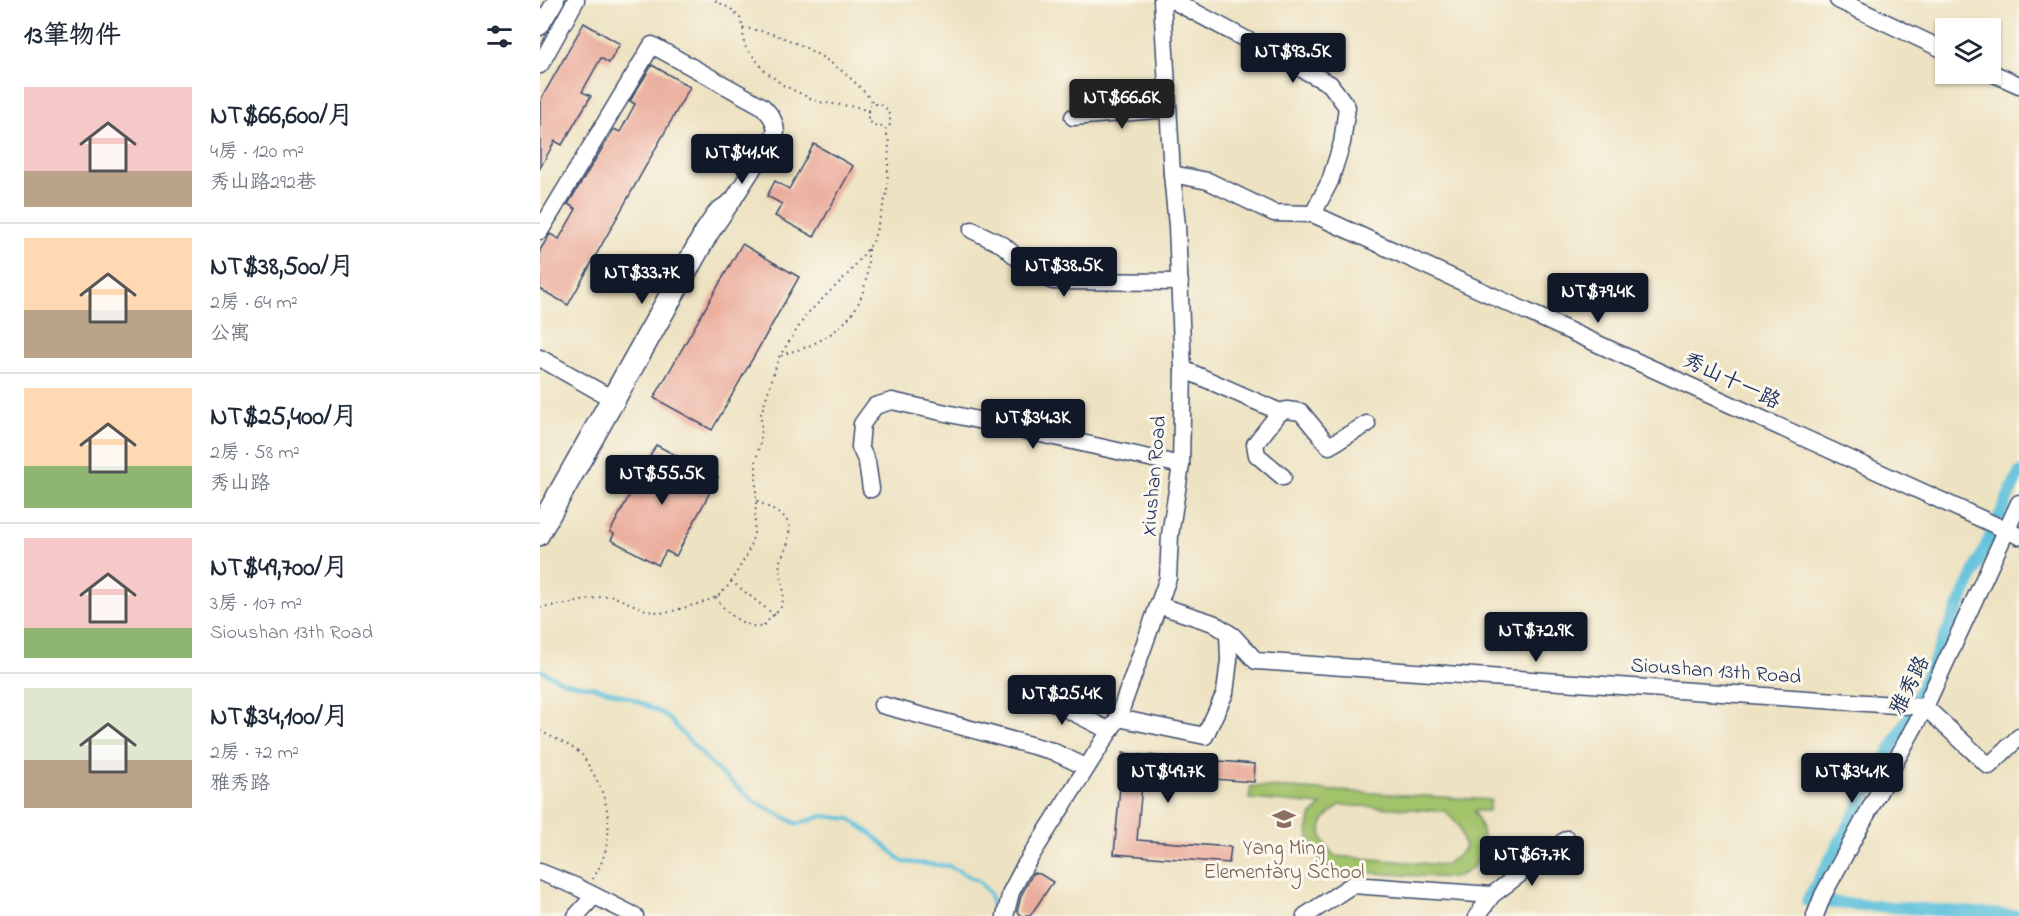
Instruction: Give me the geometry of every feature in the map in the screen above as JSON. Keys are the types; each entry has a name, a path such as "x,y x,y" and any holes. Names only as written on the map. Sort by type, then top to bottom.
{"street":[{"path":"540,27 556,0"},
{"path":"540,65 576,0"},
{"name":"Xiushan Road","path":"1008,914 1011,892 1024,867 1114,725 1168,578 1170,535 1181,465 1183,369 1177,226 1162,0"},
{"path":"1172,0 1330,84 1347,107 1342,143 1330,181 1313,214"},
{"path":"1838,0 1935,46"},
{"path":"540,231 652,45 762,106 775,124 776,132 710,234 540,522"},
{"path":"2001,77 2019,85"},
{"path":"1073,117 1168,109"},
{"name":"秀山十一路","path":"1172,174 1208,181 1274,213 1313,214 2013,534"},
{"path":"540,537 704,230 717,211 733,200"},
{"path":"972,230 1003,245 1034,273 1053,281 1180,282"},
{"path":"540,358 613,399"},
{"path":"1183,369 1280,412"},
{"path":"871,489 867,462 860,447 862,424 875,406 892,401 1181,465"},
{"path":"1282,477 1257,455 1255,444 1280,412 1287,410 1301,412 1329,446 1367,424"},
{"name":"雅秀路","path":"1815,916 1823,895 1925,707 2013,534 2019,503"},
{"name":"Sioushan 13th Road","path":"1158,605 1213,623 1228,633 1257,661 1925,707"},
{"path":"1029,690 1114,725 1205,736 1225,693 1229,660 1228,633"},
{"path":"882,705 1052,751 1086,767"},
{"path":"1925,707 1989,766 2019,737"},
{"path":"1477,916 1492,895 1567,839"},
{"path":"540,864 585,891"},
{"path":"540,872 635,916"},
{"path":"1305,916 1352,885 1492,895"},
{"path":"576,916 585,891"}],"path":[{"path":"714,0 731,9 740,18 744,45 765,71 783,85 818,102 857,107 867,111"},
{"path":"743,28 775,34 819,56 843,73 867,94 874,104"},
{"path":"874,104 879,104 889,111 890,125 874,126 868,119 869,106 874,104"},
{"path":"540,607 568,604 610,594 648,611 666,613 716,597 731,581 747,555 754,534 756,460 761,439 761,414 779,357 807,314 850,272 873,242 887,192 889,142 885,127"},
{"path":"779,357 828,336 850,318 861,300 864,289 868,249"},
{"path":"716,597 719,603 735,618 757,627 762,627 782,606 779,568 787,547 790,528 785,517 756,500"},
{"path":"731,581 777,617"},
{"path":"540,731 580,754 595,776 606,802 610,828 602,866 585,891"}],"green space":[{"path":"1251,786 1491,800 1489,811 1474,811 1479,821 1483,842 1478,860 1463,874 1451,878 1326,870 1314,851 1308,830 1312,815 1322,805 1249,799","holes":["1340,805 1445,811 1459,826 1465,848 1444,865 1335,856 1321,834 1326,818"]}],"building":[{"path":"584,23 620,44 609,63 601,58 582,92 591,96 562,145 555,141 540,168 540,101"},
{"path":"652,65 690,87 568,305 540,289 540,250 550,234 559,239 576,209 568,204 614,129 620,132 635,104 630,101"},
{"path":"814,144 853,166 814,237 775,216 782,204 767,196 775,181 789,189"},
{"path":"742,244 799,277 712,430 654,398"},
{"path":"656,445 718,477 676,556 666,551 658,565 611,540 614,534 610,532"},
{"path":"1123,753 1255,764 1254,782 1143,774 1137,840 1231,847 1229,863 1114,854"},
{"path":"1033,873 1040,874 1053,882 1030,916 1023,916 1017,912 1021,896"}],"waterway":[{"path":"2019,473 1909,716 1807,901 2019,916"},
{"path":"540,670 564,682 598,688 633,699 665,715 718,771 754,801 797,824 823,816 850,819 873,835 903,862 949,866 980,882 990,894 994,916"}],"place":[{"name":"Yang Ming Elementary School","path":"1284,819"}]}
